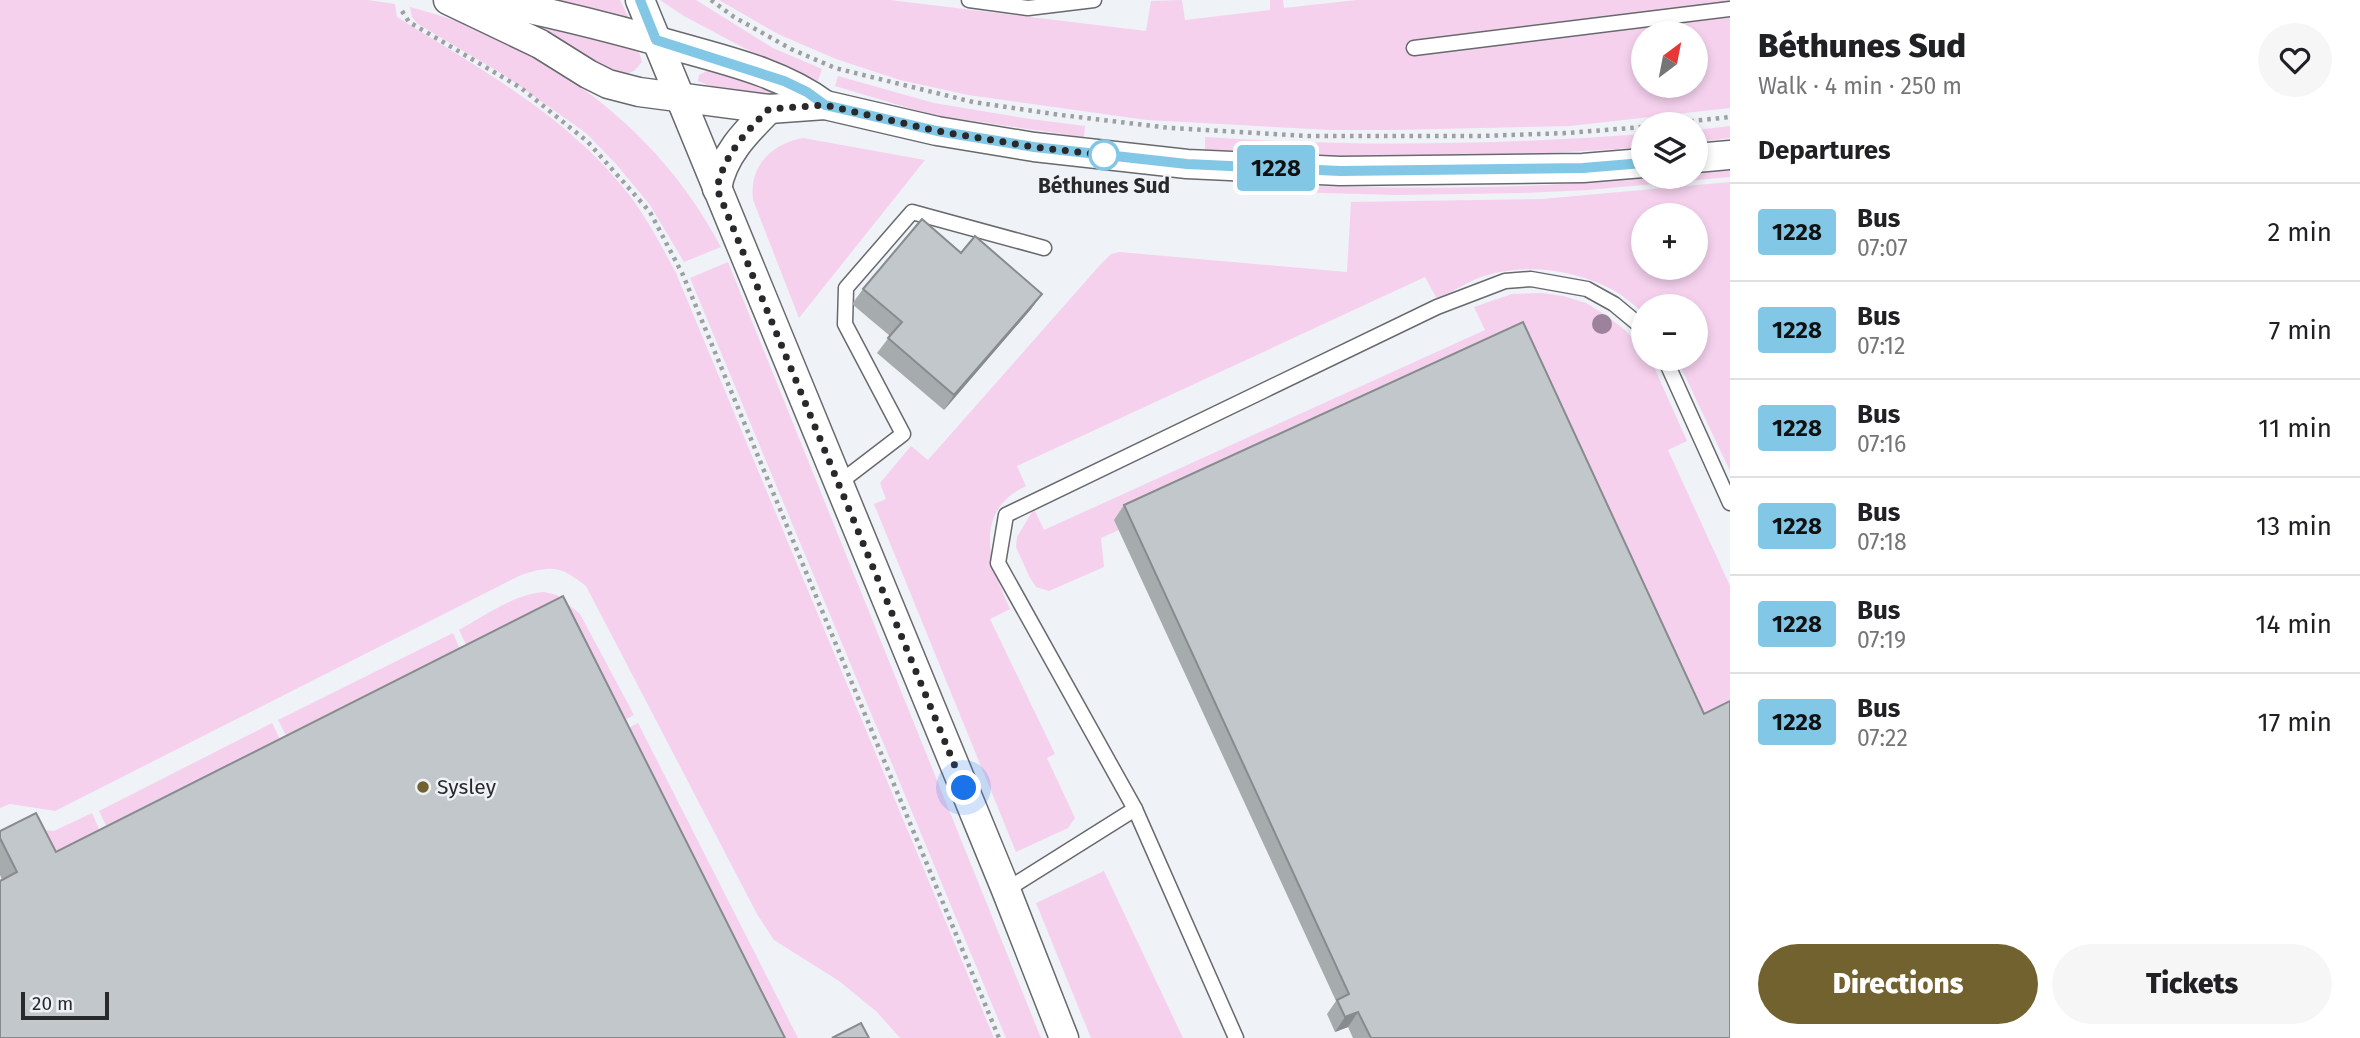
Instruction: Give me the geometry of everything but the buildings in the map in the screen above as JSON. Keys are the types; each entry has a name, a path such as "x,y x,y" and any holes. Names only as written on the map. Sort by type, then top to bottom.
{"street":[{"path":"448,0 530,39 608,84 639,92 720,104 769,109 825,105 937,131 1034,147 1187,164 1415,172 1583,168 1631,164"},
{"path":"486,0 519,3 656,40 784,81 807,92 825,105"},
{"path":"640,0 1006,890 1064,1038"},
{"path":"717,189 724,163 750,128 769,109"},
{"path":"1708,157 1730,155"}],"lane":[{"path":"968,0 1028,8 1094,0"},
{"path":"1414,48 1730,9"},
{"path":"839,483 903,434 845,324 845,300 846,288 912,212 1044,248"},
{"path":"1236,1038 1135,809 998,563 1006,515 1437,307 1504,281 1531,279 1587,289 1614,304 1631,318"},
{"path":"1670,371 1730,503"},
{"path":"1006,890 1135,809"}],"path":[{"path":"711,0 734,17 791,49 835,68 973,102 1062,115 1170,128 1307,136 1493,136 1631,128"},
{"path":"402,11 409,22 521,89 588,142 650,212 683,275 999,1038"},
{"path":"1708,119 1730,117"}],"shaded area":[{"path":"0,0 368,0 395,4 397,17 519,94 576,138 602,164 640,210 676,273 994,1038 900,1038 877,1012 839,981 774,940 757,914 586,586 556,569 521,575 55,811 10,804 0,808"},
{"path":"552,0 620,0 631,22"},
{"path":"660,0 696,0 773,48 822,69 818,81 744,48"},
{"path":"719,0 890,0 1146,31 1151,1 1182,0 1185,20 1270,10 1270,0 1283,0 1284,8 1356,0 1730,0 1730,108 1694,112 1631,112 1631,119 1570,126 1330,130 1147,120 968,95 900,80 836,59 778,34"},
{"path":"410,7 511,42 597,99 645,142 666,166 686,191 721,247 684,262 650,205 586,133 504,75 418,24 412,17"},
{"path":"497,8 634,48 639,52 642,62 634,71 621,76"},
{"path":"713,68 780,92 780,98 722,91 698,81 699,75"},
{"path":"838,76 934,103 1085,126 1084,137 932,115 835,86"},
{"path":"1730,126 1730,138 1708,141 1708,129"},
{"path":"1631,135 1631,148 1431,157 1302,155 1205,149 1205,137 1315,142 1534,141"},
{"path":"803,138 925,160 799,318 753,200 753,188 759,167 772,151"},
{"path":"1730,170 1730,177 1708,179 1708,172"},
{"path":"1631,179 1631,186 1523,193 1397,195 1288,192 1288,185 1406,188 1524,186"},
{"path":"1730,182 1730,471 1683,371 1708,371 1708,294 1631,294 1631,303 1617,292 1580,277 1563,272 1527,269 1510,270 1476,279 1437,299 1425,277 1017,466 1026,486 1009,497 997,510 991,525 990,541 996,575 1010,609 990,619 1055,754 1047,758 1075,818 1068,828 1016,852 874,504 886,499 880,483 911,446 928,460 1111,254 1119,252 1347,272 1351,202 1542,199 1653,189 1708,189 1708,184"},
{"path":"728,262 1041,1038 1006,1038 690,278"},
{"path":"1542,293 1586,303 1631,336 1631,371 1656,371 1687,441 1668,450 1730,586 1730,710 1693,729 1119,530 1101,538 1104,567 1049,591 1036,587 1029,576 1016,547 1017,537 1032,512 1035,511 1044,530 1485,330 1474,307 1512,294"},
{"path":"544,592 557,595 580,614 634,715 611,727 470,653 459,630 511,601"},
{"path":"453,633 463,656 290,743 278,720"},
{"path":"272,723 284,747 110,834 99,811"},
{"path":"638,723 798,1038 767,1038 615,735"},
{"path":"92,813 103,838 46,867 26,828 54,831"},
{"path":"1104,871 1183,1038 1091,1038 1036,903"}],"bus line":[{"name":"1228","path":"640,0 656,40 784,81 807,92 825,105 937,131 1034,147 1187,164 1435,172 1631,164"}],"place":[{"name":"Béthunes Sud","path":"1104,155"},
{"name":"Sysley","path":"423,787"}],"route":[{"path":"964,788 717,189 719,175 739,142 769,109 825,105 937,131 1104,155"}]}
